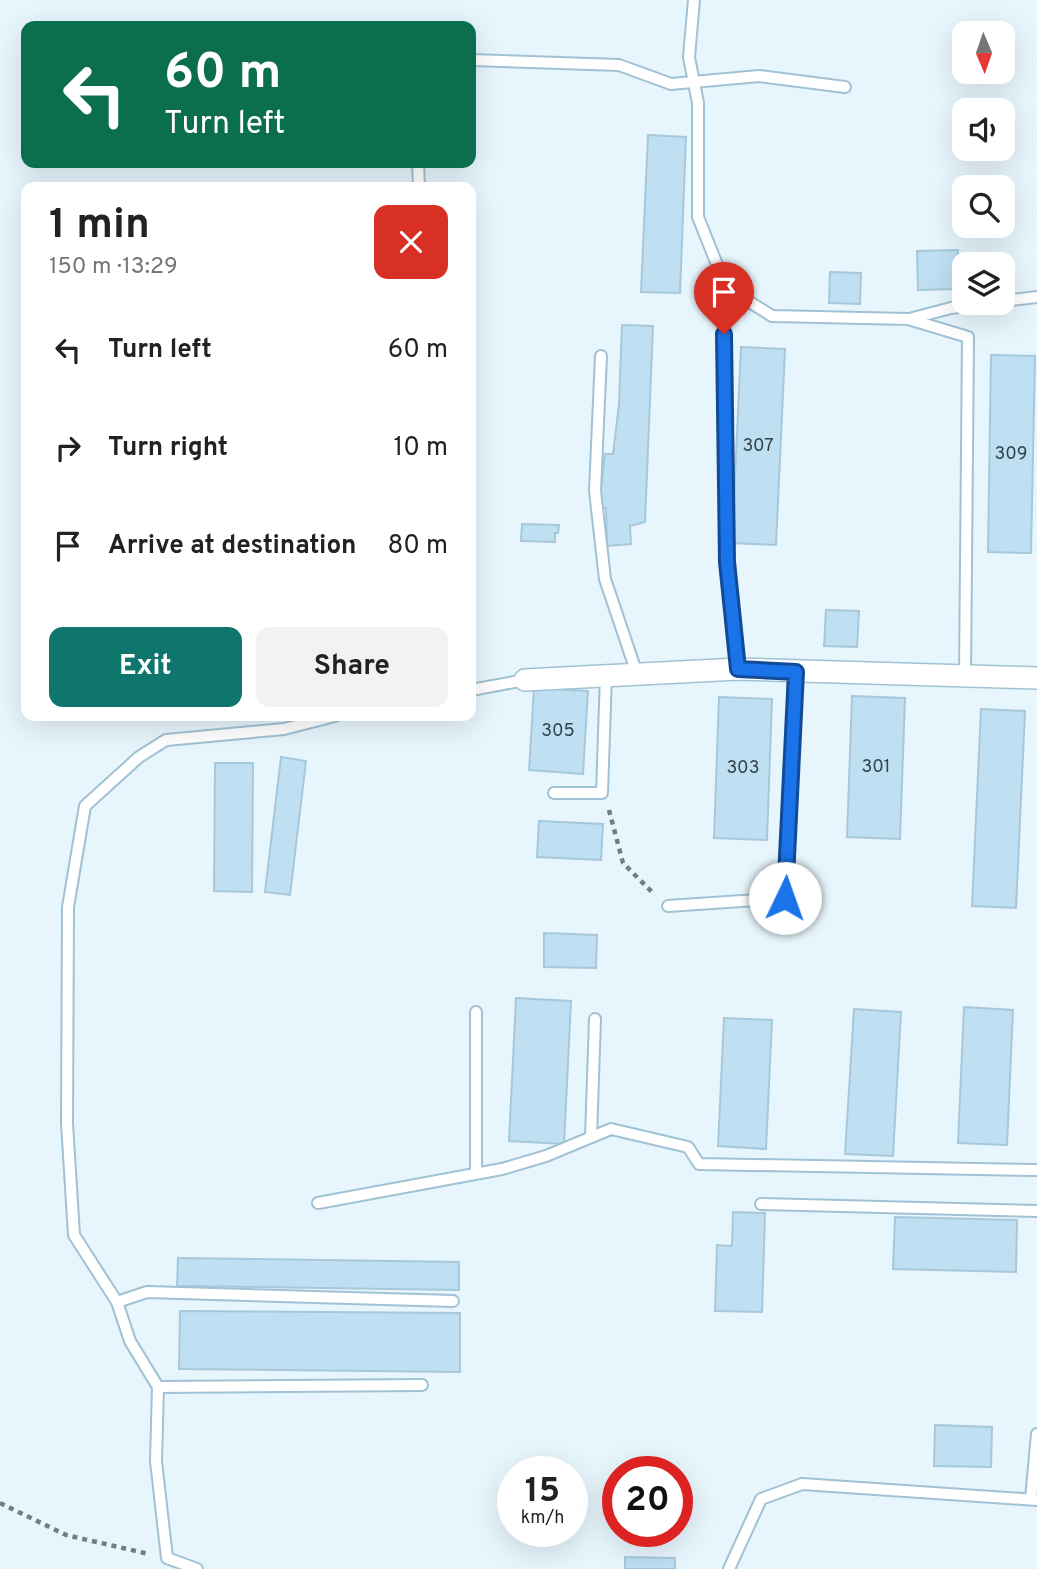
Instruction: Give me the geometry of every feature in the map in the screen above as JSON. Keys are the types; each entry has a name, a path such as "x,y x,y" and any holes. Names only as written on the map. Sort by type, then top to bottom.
{"street":[{"path":"526,680 738,669 1037,678"}],"lane":[{"path":"694,0 689,57 698,103 698,217 726,287 772,316 908,319 968,337 965,677"},
{"path":"476,60 619,65 671,84 759,76 845,87"},
{"path":"1015,300 1037,297"},
{"path":"908,319 952,308"},
{"path":"724,334 727,562 738,669"},
{"path":"601,356 595,491 605,579 637,674"},
{"path":"668,906 785,898 796,672"},
{"path":"554,793 602,793 606,676"},
{"path":"476,689 526,680"},
{"path":"197,1569 167,1558 156,1461 158,1387 130,1341 117,1302 74,1235 67,1123 68,907 85,806 139,757 166,740 284,729 315,721"},
{"path":"476,1012 476,1173"},
{"path":"591,1137 595,1019"},
{"path":"318,1203 476,1173 546,1156 611,1129 688,1146 699,1164 1037,1170"},
{"path":"761,1204 1037,1211"},
{"path":"117,1302 147,1292 453,1301"},
{"path":"158,1387 422,1385"},
{"path":"729,1569 761,1499 802,1484 1034,1500 1037,1434"}],"path":[{"path":"602,793 615,827 623,863 668,906"},
{"path":"0,1503 66,1535 167,1558"}],"building":[{"path":"648,135 686,137 680,293 641,292"},
{"path":"958,250 952,252 952,289 918,290 917,251"},
{"path":"830,272 861,273 860,304 829,303"},
{"path":"622,325 653,326 645,522 630,526 631,544 607,546 606,508 599,507 605,454 613,454 619,404"},
{"path":"741,347 785,349 776,545 732,543"},
{"path":"991,355 1035,356 1031,553 988,552"},
{"path":"522,524 559,525 555,542 521,541"},
{"path":"826,610 859,611 857,647 824,646"},
{"path":"534,688 588,691 583,774 529,770"},
{"path":"852,696 905,698 900,839 847,837"},
{"path":"719,697 772,699 767,840 714,838"},
{"path":"981,709 1025,711 1016,908 972,906"},
{"path":"281,757 306,761 290,895 265,892"},
{"path":"215,763 253,763 252,892 214,891"},
{"path":"539,821 603,824 601,860 537,857"},
{"path":"544,933 597,935 596,968 544,967"},
{"path":"516,998 571,1001 564,1144 509,1141"},
{"path":"964,1007 1013,1010 1007,1145 958,1143"},
{"path":"854,1009 901,1012 893,1156 845,1154"},
{"path":"724,1018 772,1020 766,1149 718,1146"},
{"path":"733,1212 765,1213 762,1312 715,1311 717,1245 732,1246"},
{"path":"895,1217 1017,1220 1016,1272 893,1269"},
{"path":"178,1258 459,1262 459,1290 177,1286"},
{"path":"180,1311 460,1313 460,1372 179,1369"},
{"path":"935,1425 992,1427 991,1467 934,1466"},
{"path":"625,1557 675,1558 675,1569 625,1569"}],"route":[{"path":"724,334 727,562 738,669 796,672 785,898"}]}
